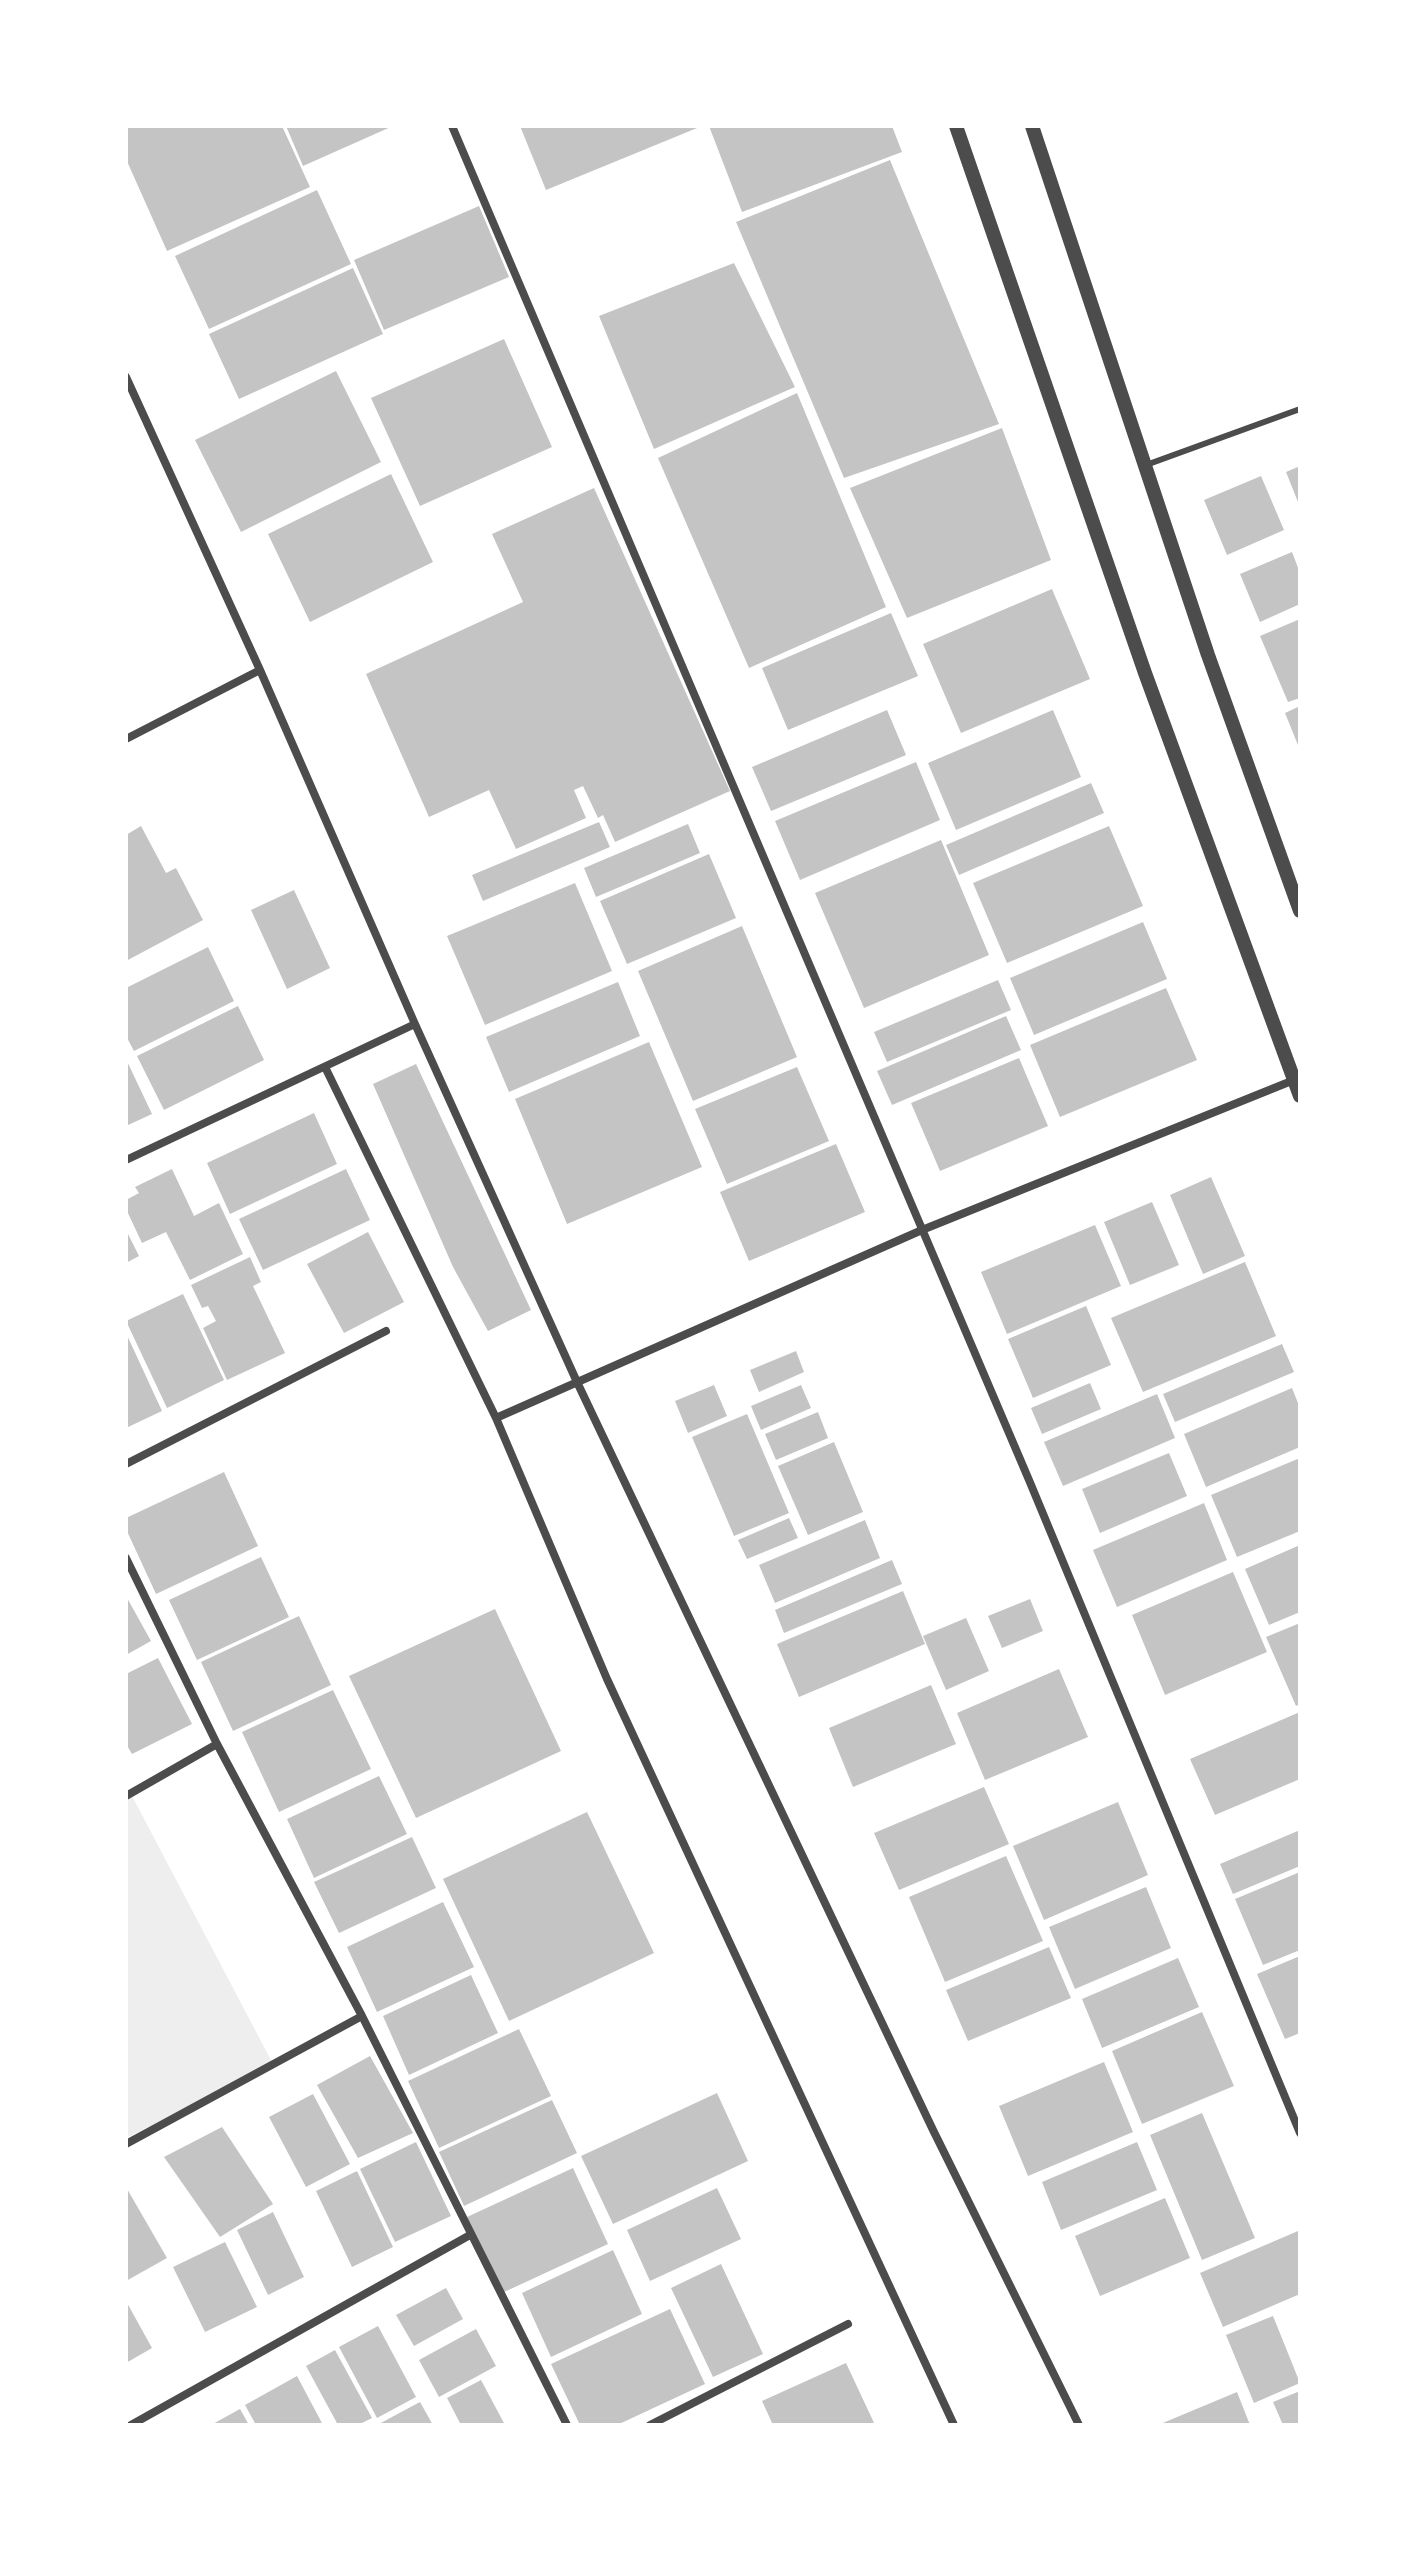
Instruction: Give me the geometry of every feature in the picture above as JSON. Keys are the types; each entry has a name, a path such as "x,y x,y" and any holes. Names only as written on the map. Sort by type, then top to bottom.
{"street":[{"path":"452,126 1029,1480 1300,2133"},
{"path":"956,126 1145,673 1300,1096"},
{"path":"1034,127 1208,655 1300,911"},
{"path":"126,377 577,1382 933,2130 1079,2425"},
{"path":"126,739 260,670"},
{"path":"126,1160 415,1024"},
{"path":"325,1067 496,1418 607,1679 954,2425"},
{"path":"496,1418 922,1230 1294,1080"},
{"path":"126,1464 386,1331"},
{"path":"126,1558 217,1744 362,2016 567,2425"},
{"path":"126,1796 217,1744"},
{"path":"126,2144 362,2016"},
{"path":"131,2425 470,2235"},
{"path":"650,2425 848,2324"}],"lane":[{"path":"1146,465 1300,409"}],"shaded area":[{"path":"131,1794 273,2064 126,2138 126,1796"}],"building":[{"path":"126,126 282,126 310,187 167,251 126,159"},
{"path":"286,126 393,126 303,166"},
{"path":"520,126 702,126 546,190"},
{"path":"709,126 892,126 902,152 742,212"},
{"path":"890,160 999,424 844,478 736,222"},
{"path":"317,190 351,264 209,329 175,256"},
{"path":"479,206 509,277 384,330 354,260"},
{"path":"734,263 795,387 654,449 599,316"},
{"path":"353,268 383,334 239,399 209,334"},
{"path":"504,339 552,447 420,506 371,398"},
{"path":"336,371 381,462 241,532 195,440"},
{"path":"797,393 886,607 749,668 658,458"},
{"path":"1002,428 1051,560 907,618 850,488"},
{"path":"1300,466 1300,507 1286,472"},
{"path":"391,474 433,562 310,622 268,534"},
{"path":"1261,476 1284,530 1227,555 1204,500"},
{"path":"594,488 730,791 615,842 603,815 598,818 583,786 574,790 586,818 516,849 489,790 429,817 366,674 523,602 492,534"},
{"path":"1292,552 1300,573 1300,604 1260,622 1240,574"},
{"path":"1052,589 1090,679 961,733 923,644"},
{"path":"891,613 918,676 788,730 762,668"},
{"path":"1300,619 1300,698 1288,702 1260,636"},
{"path":"1300,706 1300,750 1285,713"},
{"path":"887,710 906,755 771,811 752,767"},
{"path":"1053,710 1081,777 956,830 928,763"},
{"path":"916,762 940,820 800,880 775,821"},
{"path":"1091,783 1104,813 959,875 946,845"},
{"path":"599,822 610,847 483,901 472,875"},
{"path":"688,824 700,853 596,897 584,868"},
{"path":"141,826 166,873 176,868 203,920 126,961 126,835"},
{"path":"1109,826 1143,906 1007,963 973,883"},
{"path":"941,840 989,955 864,1008 815,893"},
{"path":"709,854 736,918 627,964 600,901"},
{"path":"575,883 612,971 485,1025 447,936"},
{"path":"294,890 330,968 287,989 251,910"},
{"path":"1143,922 1167,979 1034,1035 1010,978"},
{"path":"742,926 797,1057 693,1101 638,971"},
{"path":"208,947 234,1001 134,1051 126,1036 126,988"},
{"path":"998,980 1011,1010 887,1062 874,1032"},
{"path":"618,982 640,1036 509,1092 486,1037"},
{"path":"1166,988 1197,1060 1060,1117 1030,1045"},
{"path":"238,1006 264,1060 164,1110 137,1056"},
{"path":"1006,1016 1021,1050 892,1105 877,1071"},
{"path":"649,1042 702,1167 567,1224 515,1099"},
{"path":"1019,1058 1048,1126 940,1171 911,1103"},
{"path":"126,1059 152,1114 126,1126"},
{"path":"416,1064 531,1310 488,1331 453,1267 373,1084"},
{"path":"797,1067 829,1141 727,1184 695,1109"},
{"path":"314,1113 337,1164 230,1214 207,1163"},
{"path":"836,1144 865,1212 749,1261 720,1192"},
{"path":"172,1169 194,1216 219,1203 243,1254 190,1280 166,1232 142,1243 126,1209 126,1200 139,1193 135,1187"},
{"path":"346,1169 370,1220 263,1270 239,1219"},
{"path":"1211,1177 1245,1256 1203,1274 1170,1195"},
{"path":"1152,1202 1179,1265 1130,1285 1104,1222"},
{"path":"1095,1225 1121,1286 1007,1334 981,1272"},
{"path":"126,1230 139,1256 126,1263"},
{"path":"368,1232 404,1302 344,1333 307,1264"},
{"path":"250,1257 261,1282 253,1286 285,1353 227,1380 203,1328 216,1321 208,1306 202,1308 191,1285"},
{"path":"1245,1262 1276,1336 1143,1392 1111,1318"},
{"path":"183,1294 224,1380 167,1408 126,1321"},
{"path":"1086,1306 1111,1365 1033,1398 1008,1339"},
{"path":"126,1333 162,1411 126,1428"},
{"path":"1282,1344 1294,1372 1175,1422 1163,1394"},
{"path":"796,1351 804,1372 759,1392 750,1370"},
{"path":"1090,1383 1101,1409 1042,1434 1031,1408"},
{"path":"714,1385 727,1416 688,1433 675,1401"},
{"path":"801,1385 811,1408 761,1430 751,1406"},
{"path":"1292,1388 1300,1408 1300,1447 1206,1487 1184,1434"},
{"path":"1157,1394 1175,1438 1063,1486 1044,1442"},
{"path":"818,1412 828,1438 776,1460 765,1434"},
{"path":"747,1414 789,1513 734,1536 692,1437"},
{"path":"834,1442 863,1512 808,1535 778,1466"},
{"path":"1169,1453 1187,1496 1100,1533 1082,1489"},
{"path":"1300,1458 1300,1531 1237,1557 1211,1495"},
{"path":"224,1472 258,1546 156,1594 126,1529 126,1518"},
{"path":"1204,1503 1227,1560 1117,1607 1093,1550"},
{"path":"789,1518 798,1538 747,1559 738,1540"},
{"path":"865,1520 880,1558 775,1603 759,1565"},
{"path":"1300,1545 1300,1612 1269,1625 1245,1569"},
{"path":"261,1557 289,1617 197,1660 169,1600"},
{"path":"892,1560 902,1584 784,1633 775,1610"},
{"path":"1233,1572 1267,1652 1165,1695 1132,1615"},
{"path":"903,1591 925,1644 799,1697 777,1644"},
{"path":"126,1596 151,1641 126,1655"},
{"path":"1030,1599 1043,1631 1002,1648 988,1616"},
{"path":"495,1609 561,1751 416,1818 349,1676"},
{"path":"299,1616 331,1685 233,1731 201,1662"},
{"path":"966,1618 989,1671 946,1690 923,1636"},
{"path":"1300,1623 1300,1704 1296,1706 1266,1637"},
{"path":"158,1658 192,1724 132,1754 126,1744 126,1674"},
{"path":"1059,1669 1088,1737 985,1780 957,1713"},
{"path":"931,1685 956,1744 853,1787 829,1728"},
{"path":"333,1690 371,1769 279,1812 242,1732"},
{"path":"1300,1712 1300,1779 1215,1815 1190,1759"},
{"path":"379,1776 407,1834 314,1878 287,1819"},
{"path":"984,1787 1009,1844 899,1890 874,1833"},
{"path":"1118,1802 1148,1875 1044,1920 1013,1846"},
{"path":"587,1812 654,1953 509,2021 443,1879"},
{"path":"1300,1830 1300,1866 1233,1894 1220,1864"},
{"path":"412,1837 436,1888 339,1933 314,1882"},
{"path":"1006,1856 1043,1941 945,1982 909,1897"},
{"path":"1300,1872 1300,1950 1263,1965 1235,1899"},
{"path":"1146,1887 1171,1948 1075,1989 1049,1927"},
{"path":"443,1902 474,1967 377,2012 347,1947"},
{"path":"1049,1947 1071,1998 968,2041 946,1990"},
{"path":"1300,1956 1300,2033 1285,2039 1257,1974"},
{"path":"1178,1958 1199,2007 1102,2048 1082,1999"},
{"path":"471,1975 498,2033 409,2075 383,2016"},
{"path":"1202,2012 1234,2086 1142,2124 1112,2051"},
{"path":"519,2029 551,2096 439,2148 408,2081"},
{"path":"370,2056 413,2133 358,2158 317,2085"},
{"path":"1104,2062 1133,2132 1028,2176 999,2106"},
{"path":"717,2093 748,2161 613,2224 581,2156"},
{"path":"313,2094 350,2164 306,2187 269,2117"},
{"path":"552,2100 577,2153 464,2206 439,2152"},
{"path":"1202,2113 1255,2238 1202,2260 1150,2135"},
{"path":"222,2127 273,2204 220,2237 164,2157"},
{"path":"416,2142 451,2216 395,2242 360,2169"},
{"path":"1137,2142 1157,2190 1061,2230 1042,2182"},
{"path":"573,2168 608,2244 502,2293 467,2217"},
{"path":"357,2171 393,2247 352,2267 316,2191"},
{"path":"126,2187 167,2258 126,2281"},
{"path":"717,2188 741,2239 650,2281 627,2230"},
{"path":"1165,2198 1190,2258 1100,2296 1075,2236"},
{"path":"273,2212 304,2277 268,2295 237,2230"},
{"path":"1298,2231 1300,2294 1223,2327 1200,2273"},
{"path":"225,2242 257,2307 205,2332 173,2267"},
{"path":"613,2250 642,2314 551,2357 522,2293"},
{"path":"721,2264 763,2354 713,2377 671,2288"},
{"path":"446,2288 463,2319 414,2346 396,2315"},
{"path":"126,2301 152,2348 126,2363"},
{"path":"670,2309 705,2384 617,2425 580,2425 551,2364"},
{"path":"1273,2316 1300,2383 1254,2403 1226,2335"},
{"path":"378,2326 416,2397 377,2418 339,2347"},
{"path":"476,2329 496,2366 439,2397 419,2360"},
{"path":"335,2350 372,2418 358,2425 338,2425 306,2366"},
{"path":"846,2363 875,2425 773,2425 762,2401"},
{"path":"297,2376 323,2425 256,2425 245,2405"},
{"path":"481,2380 505,2425 461,2425 447,2398"},
{"path":"1300,2391 1300,2425 1283,2425 1273,2402"},
{"path":"1237,2392 1250,2425 1158,2425"},
{"path":"420,2402 433,2425 377,2425"},
{"path":"240,2409 249,2425 211,2425"}]}
